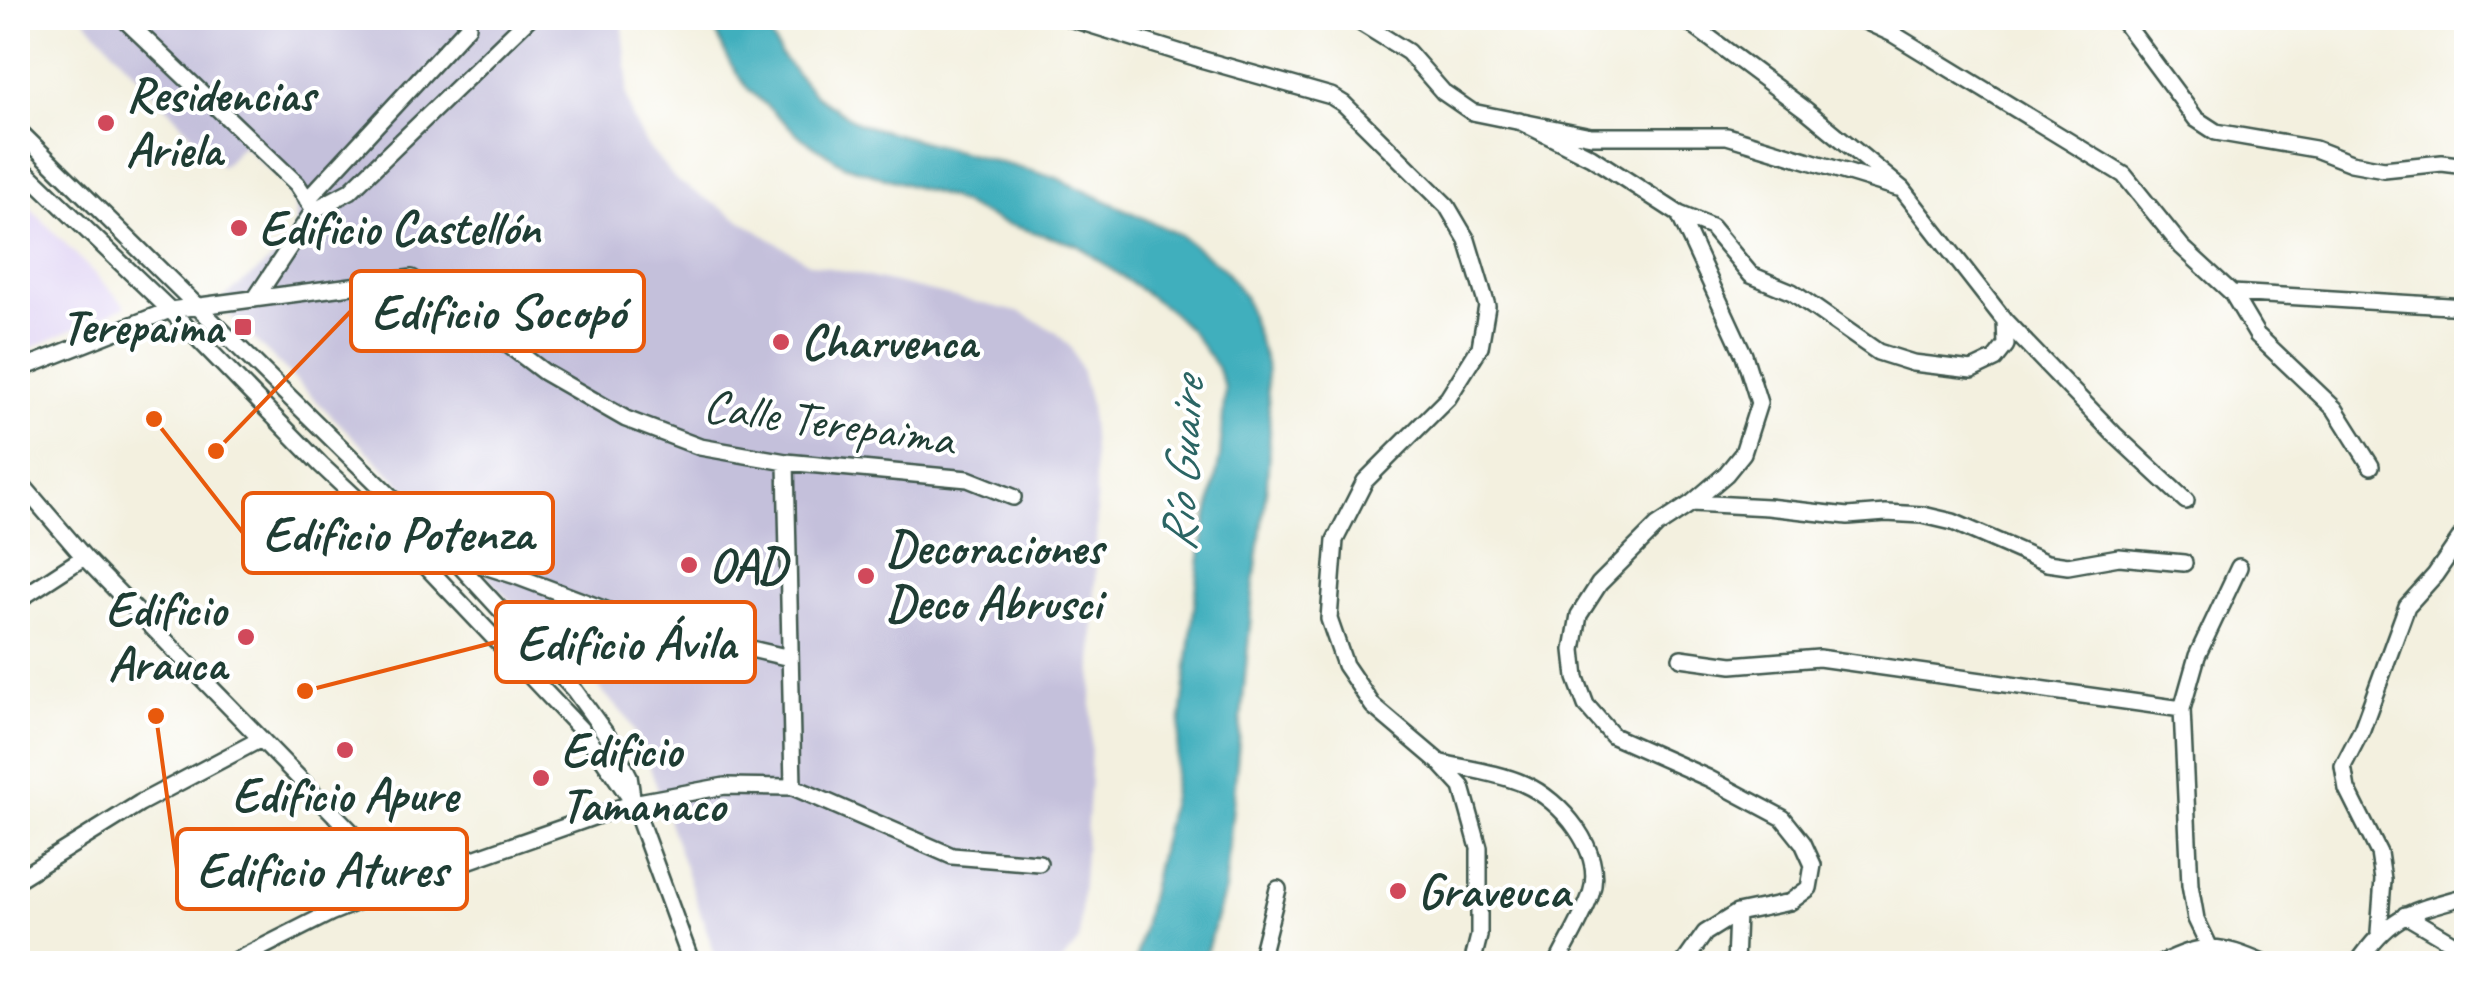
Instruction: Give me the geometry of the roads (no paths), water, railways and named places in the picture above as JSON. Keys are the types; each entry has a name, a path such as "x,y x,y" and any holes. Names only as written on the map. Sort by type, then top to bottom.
{"street":[{"path":"123,18 297,184 311,205"},
{"path":"255,299 311,205 468,26 468,18"},
{"path":"311,205 350,191 529,18"},
{"path":"1070,18 1331,96 1344,104 1447,206 1467,240 1487,306 1480,346 1448,398 1365,481 1334,540 1328,619 1345,664 1373,706 1439,762 1462,787 1478,848 1479,936 1472,964"},
{"path":"1353,18 1408,52 1443,92 1472,112 1591,136 1727,136 1902,189"},
{"path":"1683,18 1806,110 1902,189 2005,321 2114,434 2186,501"},
{"path":"1858,18 1893,34 2124,175 2182,247 2232,293 2256,335 2335,410 2371,466"},
{"path":"2122,18 2196,120 2216,132 2315,150 2384,170 2442,163 2466,166"},
{"path":"1520,121 1591,158 1679,214 1711,227 1751,276 1792,292 1878,352 1913,363 1972,370 1994,360 2006,345 2005,321"},
{"path":"18,130 450,555 574,691 619,755 629,776 633,803 692,964"},
{"path":"18,164 405,544 588,736 633,803"},
{"path":"1679,214 1744,355 1759,404 1743,453 1726,474 1692,504 1657,526 1599,584 1579,615 1573,650 1576,678 1586,705 1613,736 1708,778 1783,818 1814,865 1810,888 1790,902 1736,913 1704,933 1684,964"},
{"name":"Calle Terepaima","path":"18,370 170,310 412,278 544,372 626,419 700,447 786,462 968,479 1013,497"},
{"path":"2232,293 2466,306"},
{"path":"786,462 794,787"},
{"path":"18,480 84,558 402,884"},
{"path":"1692,504 1848,516 1924,515 1953,522 2047,562 2068,566 2119,557 2184,563"},
{"path":"2379,932 2384,880 2379,853 2347,789 2343,766 2362,729 2407,606 2466,530"},
{"path":"450,555 646,625 790,658"},
{"path":"18,600 84,558"},
{"path":"2208,946 2196,919 2190,885 2182,709 2197,656 2239,567"},
{"path":"1682,658 1732,665 1820,658 2182,709"},
{"path":"18,880 140,803 258,740"},
{"path":"1439,762 1525,784 1560,808 1585,842 1592,868 1592,892 1557,964"},
{"path":"229,964 330,913 402,884 633,803 724,786 794,787 952,856 1039,863"},
{"path":"1258,964 1278,889"},
{"path":"2357,964 2379,932 2405,915 2466,896"},
{"path":"1735,964 1736,913"},
{"path":"2405,915 2466,951"},
{"path":"2160,964 2186,951 2208,946 2265,964"}],"water":[{"name":"Río Guaire","path":"762,18 781,55 816,96 859,124 1057,178 1180,235 1224,269 1244,296 1266,363 1270,432 1267,484 1225,890 1203,963 1135,963 1172,796 1201,549 1220,457 1225,388 1217,367 1190,330 1169,310 1077,245 1000,222 950,198 844,165 802,138 748,89 730,63 710,19"}],"place":[{"name":"Residencias Ariela","path":"106,123"},
{"name":"Edificio Castellón","path":"239,228"},
{"name":"Terepaima","path":"243,327"},
{"name":"Charvenca","path":"781,342"},
{"name":"Edificio Potenza","path":"154,419"},
{"name":"Edificio Socopó","path":"216,451"},
{"name":"OAD","path":"689,565"},
{"name":"Decoraciones Deco Abrusci","path":"866,576"},
{"name":"Edificio Arauca","path":"246,637"},
{"name":"Edificio Ávila","path":"305,691"},
{"name":"Edificio Atures","path":"156,716"},
{"name":"Edificio Apure","path":"345,750"},
{"name":"Edificio Tamanaco","path":"541,778"},
{"name":"Graveuca","path":"1398,891"}]}
